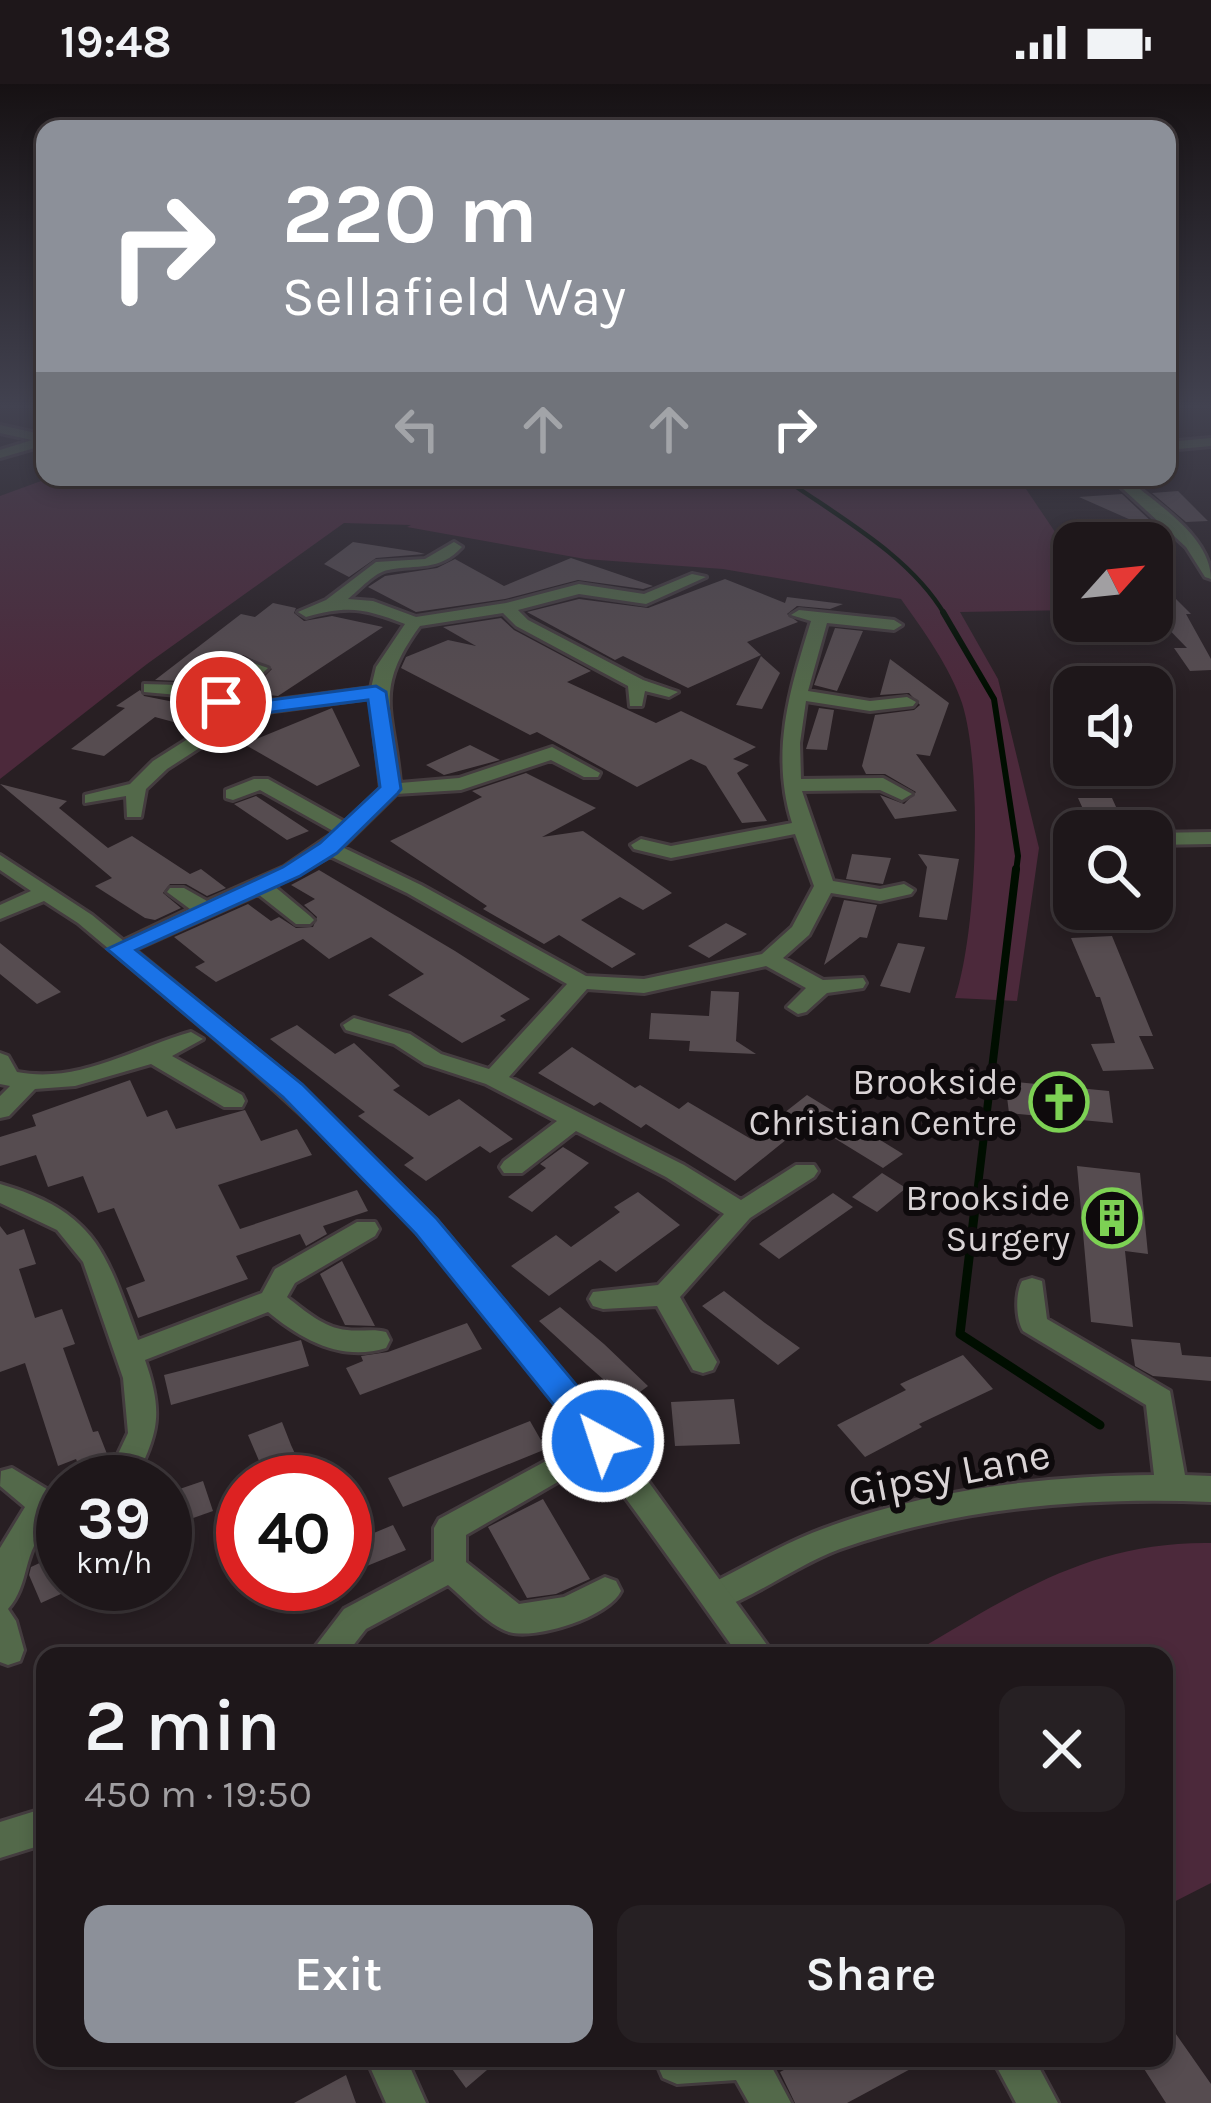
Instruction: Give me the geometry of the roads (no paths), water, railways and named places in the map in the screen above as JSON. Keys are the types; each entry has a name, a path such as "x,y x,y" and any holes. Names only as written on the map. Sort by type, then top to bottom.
{"street":[{"path":"1147,503 1183,535 1211,574"},
{"path":"1183,535 1211,531"},
{"path":"381,545 373,554 381,565"},
{"path":"306,612 332,603 381,565 412,567 444,558 454,547"},
{"path":"332,603 368,604 415,622 507,608 579,589 646,598 698,577"},
{"path":"507,608 636,693 669,692"},
{"path":"328,848 414,889 581,982 644,986 770,959 801,930 824,886 792,785 797,694 809,617 894,625"},
{"path":"391,789 376,692 387,655 415,622"},
{"path":"523,651 550,639"},
{"path":"221,702 259,668 242,664"},
{"path":"150,688 179,690 248,709 376,692"},
{"path":"797,694 870,706 907,702"},
{"path":"92,800 137,788 160,765 248,709"},
{"path":"119,949 262,886 328,848 391,789 461,784 549,748 591,773"},
{"path":"233,794 262,783 348,831"},
{"path":"792,785 892,785"},
{"path":"134,814 137,788"},
{"path":"641,845 667,860 803,827"},
{"path":"1173,832 1211,838"},
{"path":"0,861 119,949 292,1091 427,1227 603,1441 752,1647"},
{"path":"262,886 303,920"},
{"path":"824,886 880,895 904,890"},
{"path":"0,914 46,892"},
{"path":"177,892 207,910"},
{"path":"770,959 820,987"},
{"path":"494,1079 581,982"},
{"path":"798,1007 820,987 855,982"},
{"path":"354,1025 402,1039 433,1059 494,1079 675,1172 741,1212"},
{"path":"0,1061 8,1078 50,1085 156,1057 191,1039"},
{"path":"156,1057 233,1101"},
{"path":"0,1110 27,1084"},
{"path":"513,1167 573,1121"},
{"path":"604,1300 665,1295 741,1212 806,1171"},
{"path":"0,1192 66,1223 95,1259 129,1355 143,1433 132,1455"},
{"path":"129,1355 272,1300 285,1276 366,1229"},
{"path":"1032,1288 1033,1324 1160,1399 1171,1486"},
{"path":"665,1295 703,1362"},
{"path":"272,1300 314,1335 357,1343 376,1340"},
{"path":"450,1568 451,1528 557,1467"},
{"path":"12,1480 36,1493"},
{"name":"Gipsy Lane","path":"717,1597 836,1537 926,1513 1062,1492 1171,1486 1211,1489"},
{"path":"0,1598 11,1552 36,1523"},
{"path":"450,1568 514,1619 569,1611 605,1591"},
{"path":"332,1647 355,1619 450,1568"},
{"path":"0,1840 36,1829"},
{"path":"390,2067 406,2103"},
{"path":"750,2067 771,2103"},
{"path":"1017,2067 1038,2103"}],"waterway":[{"path":"821,503 893,555 943,612"},
{"path":"943,612 994,699 1018,856 1016,872"},
{"path":"977,1194 1016,869"},
{"path":"977,1191 960,1334 1100,1425"}],"place":[{"name":"Brookside Christian Centre","path":"1059,1102"},
{"name":"Brookside Surgery","path":"1112,1218"}]}
